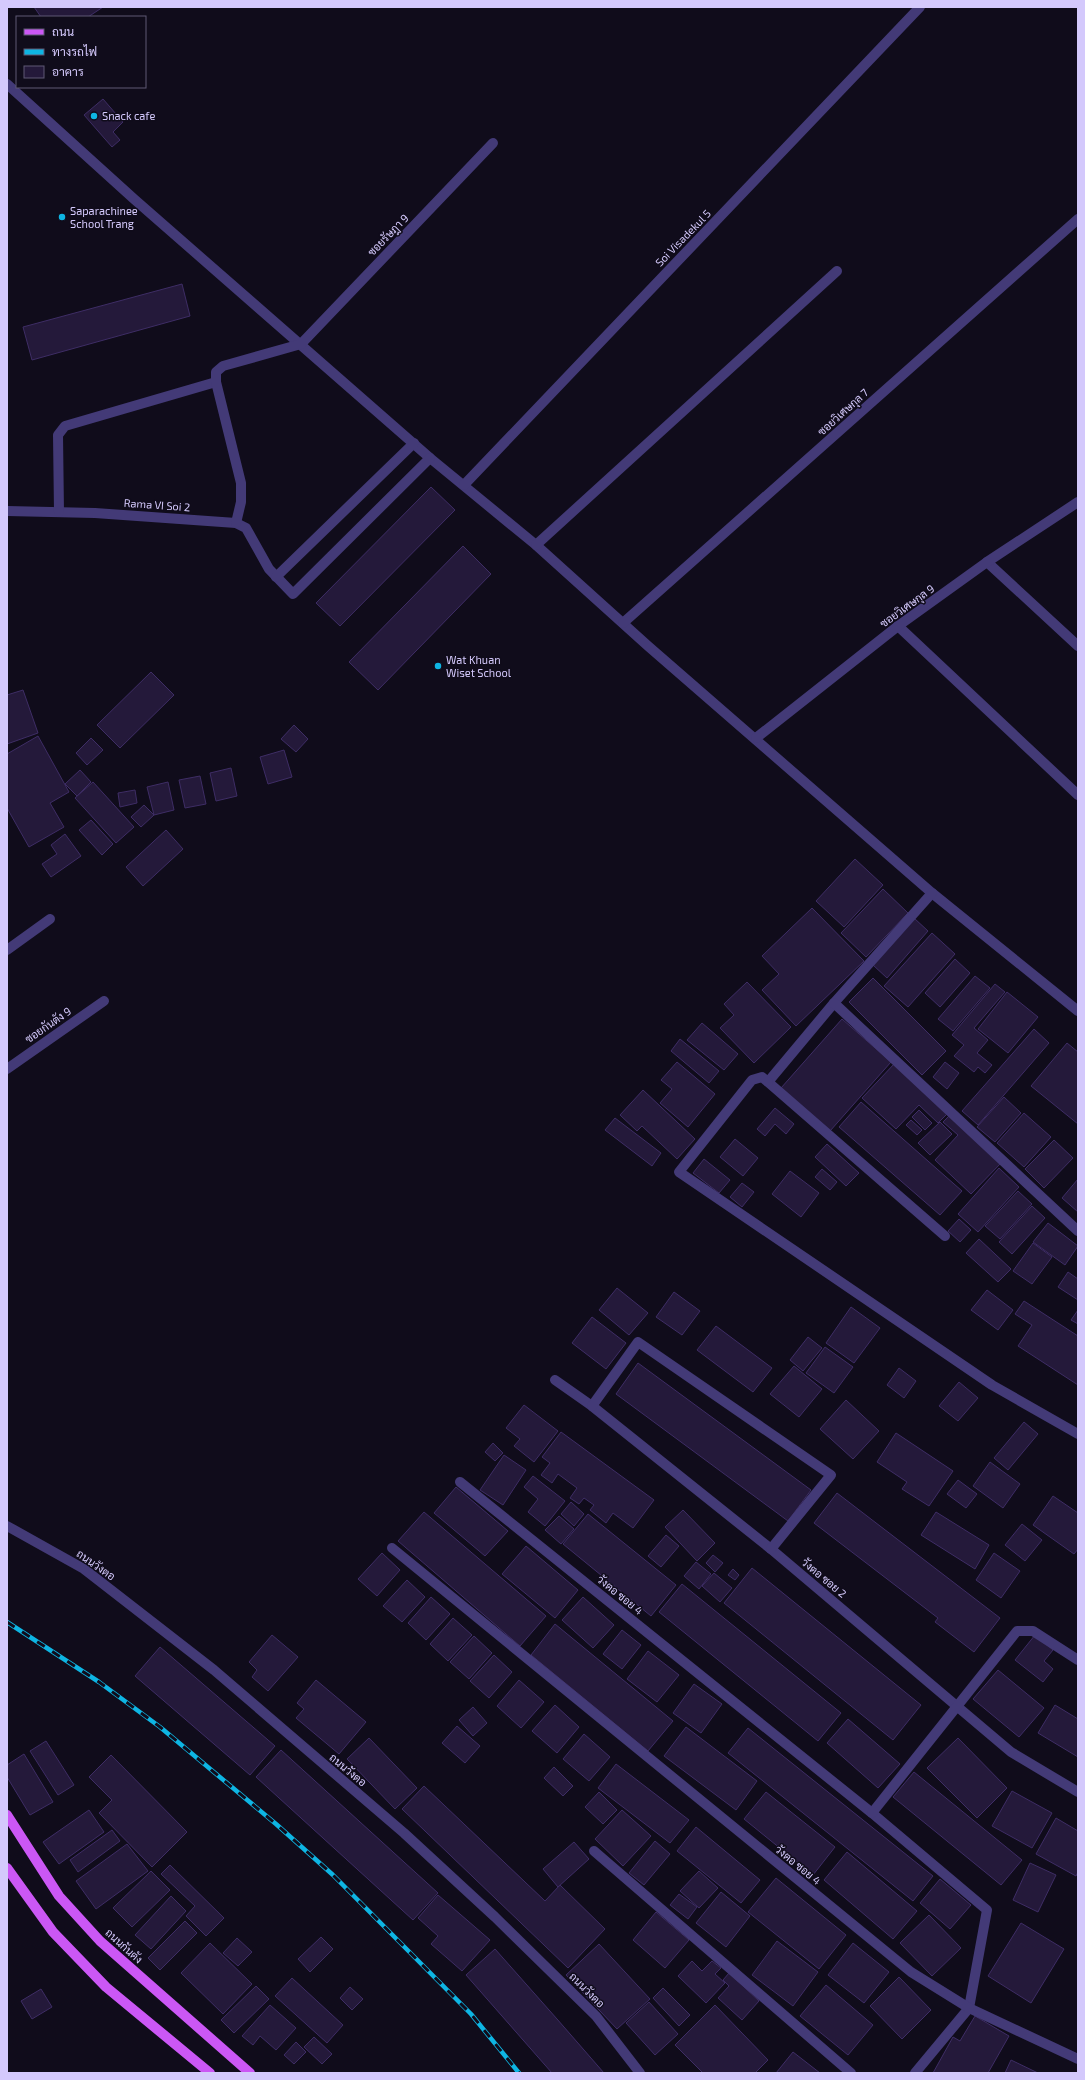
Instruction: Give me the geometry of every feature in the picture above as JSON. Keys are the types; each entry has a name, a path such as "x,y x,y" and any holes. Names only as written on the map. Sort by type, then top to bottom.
{"main road":[{"name":"ถนนกันตัง","path":"7,1815 59,1896 100,1941 250,2073"},
{"path":"7,1868 53,1932 106,1987 210,2073"}],"street":[{"name":"Soi Visadekul 5","path":"464,485 920,7"},
{"path":"7,84 134,199 430,458 536,545 932,893 1078,1010"},
{"name":"ซอยรัษฎา 9","path":"301,344 493,143"},
{"name":"ซอยวิเศษกุล 7","path":"623,623 1078,219"},
{"path":"536,545 837,271"},
{"path":"301,344 223,366 216,372 216,382 241,483 241,502 236,523 246,528 264,563 293,594 430,458"},
{"path":"59,512 58,435 65,426 216,382"},
{"path":"276,577 414,443"},
{"name":"ซอยวิเศษกุล 9","path":"756,738 898,626 987,562 1078,502"},
{"name":"Rama VI Soi 2","path":"7,511 95,513 236,523"},
{"path":"987,562 1078,646"},
{"path":"898,626 1078,795"},
{"path":"768,1082 834,1003 932,893"},
{"path":"7,950 50,919"},
{"name":"ซอยกันตัง 9","path":"7,1069 104,1001"},
{"path":"834,1003 1078,1231"},
{"path":"945,1236 762,1077 752,1080 679,1172 992,1385 1078,1434"},
{"path":"592,1406 638,1342 831,1475 771,1549"},
{"name":"วังตอ ซอย 2","path":"555,1380 592,1406 771,1549 1011,1752 1078,1792"},
{"name":"วังตอ ซอย 4","path":"460,1482 872,1813 987,1910 969,2008"},
{"name":"ถนนวังตอ","path":"7,1526 84,1569 214,1670 404,1833 495,1917 596,2016 640,2073"},
{"name":"วังตอ ซอย 4","path":"392,1548 523,1657 911,1972 969,2008 1078,2059"},
{"path":"872,1813 956,1705 1017,1631 1033,1631 1078,1660"},
{"path":"594,1851 851,2073"},
{"path":"915,2073 969,2008"}],"building":[{"path":"34,7 103,7 90,16 40,16"},
{"path":"103,99 123,122 113,132 120,140 112,147 84,115"},
{"path":"182,284 190,316 32,360 23,327"},
{"path":"431,487 455,510 340,626 316,603"},
{"path":"463,546 491,574 378,690 349,662"},
{"path":"151,672 174,695 120,748 97,725"},
{"path":"23,690 38,733 7,744 7,695"},
{"path":"294,725 308,739 296,752 281,739"},
{"path":"38,736 69,792 50,803 64,827 29,847 7,808 7,754"},
{"path":"91,738 103,750 87,765 76,753"},
{"path":"284,750 292,777 268,784 260,757"},
{"path":"231,768 237,796 216,801 210,773"},
{"path":"80,770 91,782 77,796 65,784"},
{"path":"200,776 206,804 185,808 179,780"},
{"path":"93,782 134,827 116,843 75,798"},
{"path":"168,782 174,810 154,815 147,787"},
{"path":"135,790 137,803 120,807 118,793"},
{"path":"144,805 154,815 141,827 131,817"},
{"path":"91,820 113,844 102,855 79,830"},
{"path":"166,830 183,849 143,886 126,867"},
{"path":"65,834 81,856 51,877 42,864 57,854 51,845"},
{"path":"855,859 883,885 844,927 816,901"},
{"path":"883,889 908,913 866,957 841,933"},
{"path":"812,908 864,961 796,1026 762,990 779,974 762,956"},
{"path":"914,918 928,931 887,978 873,965"},
{"path":"932,933 955,954 908,1007 884,986"},
{"path":"955,959 970,973 940,1007 925,993"},
{"path":"975,976 990,988 953,1031 938,1019"},
{"path":"873,978 946,1051 922,1075 849,1002"},
{"path":"747,982 791,1027 754,1063 720,1028 734,1015 724,1004"},
{"path":"995,984 1005,992 974,1028 988,1040 977,1053 992,1065 985,1073 978,1067 974,1072 954,1056 964,1045 952,1035"},
{"path":"1007,992 1038,1017 1008,1053 978,1029"},
{"path":"842,1019 891,1062 830,1131 781,1088"},
{"path":"702,1023 738,1054 724,1070 687,1040"},
{"path":"1034,1029 1049,1043 978,1125 962,1111"},
{"path":"680,1039 719,1071 709,1083 671,1051"},
{"path":"1067,1043 1078,1052 1078,1124 1031,1086"},
{"path":"677,1062 715,1094 688,1127 660,1103 672,1089 661,1080"},
{"path":"945,1062 959,1073 947,1089 933,1077"},
{"path":"895,1063 948,1113 938,1123 919,1105 896,1129 862,1098"},
{"path":"643,1090 695,1139 677,1159 642,1126 637,1131 620,1115"},
{"path":"1004,1097 1021,1113 995,1142 977,1127"},
{"path":"861,1102 962,1191 940,1215 839,1127"},
{"path":"775,1108 794,1124 786,1134 775,1124 765,1136 757,1129"},
{"path":"919,1110 932,1123 925,1130 912,1117"},
{"path":"1024,1113 1051,1137 1024,1167 997,1143"},
{"path":"951,1114 1002,1162 971,1194 935,1160 958,1135 943,1122"},
{"path":"615,1118 661,1153 652,1166 605,1130"},
{"path":"911,1120 922,1130 917,1135 906,1125"},
{"path":"940,1122 952,1134 930,1155 918,1143"},
{"path":"735,1139 758,1158 743,1176 720,1157"},
{"path":"1054,1140 1073,1158 1044,1188 1025,1169"},
{"path":"827,1144 859,1173 846,1186 815,1157"},
{"path":"704,1159 730,1180 719,1193 693,1173"},
{"path":"999,1168 1019,1187 978,1232 958,1214"},
{"path":"822,1169 837,1182 830,1190 815,1177"},
{"path":"790,1171 819,1193 801,1217 772,1194"},
{"path":"1078,1179 1078,1212 1062,1198"},
{"path":"742,1183 754,1192 742,1207 730,1197"},
{"path":"1018,1191 1032,1204 1000,1239 985,1226"},
{"path":"1032,1206 1045,1218 1012,1254 999,1242"},
{"path":"959,1219 971,1230 960,1242 948,1231"},
{"path":"1048,1223 1078,1246 1065,1265 1033,1242"},
{"path":"979,1239 1011,1269 998,1282 966,1253"},
{"path":"1033,1243 1052,1257 1032,1284 1013,1271"},
{"path":"1068,1272 1078,1279 1078,1300 1058,1287"},
{"path":"617,1288 648,1313 629,1335 599,1310"},
{"path":"987,1290 1013,1310 998,1330 971,1310"},
{"path":"674,1292 700,1311 682,1335 656,1317"},
{"path":"1024,1301 1078,1336 1078,1385 1018,1346 1032,1325 1015,1314"},
{"path":"851,1307 880,1328 854,1363 826,1343"},
{"path":"1078,1310 1078,1324 1071,1320"},
{"path":"592,1317 626,1343 606,1369 572,1343"},
{"path":"716,1326 772,1368 753,1392 697,1350"},
{"path":"808,1337 822,1348 803,1371 790,1360"},
{"path":"825,1347 853,1367 834,1393 806,1373"},
{"path":"638,1363 811,1490 788,1521 616,1394"},
{"path":"794,1366 822,1389 799,1417 770,1394"},
{"path":"899,1368 916,1381 904,1398 887,1385"},
{"path":"959,1382 978,1398 958,1421 939,1406"},
{"path":"846,1400 879,1431 853,1459 820,1429"},
{"path":"524,1405 558,1431 534,1462 514,1446 520,1439 506,1428"},
{"path":"1024,1422 1038,1434 1008,1470 994,1458"},
{"path":"561,1432 654,1500 633,1528 613,1513 606,1523 590,1510 594,1505 584,1498 579,1504 570,1498 577,1488 558,1474 552,1483 541,1475 550,1463 542,1457"},
{"path":"896,1433 953,1471 929,1506 902,1489 907,1482 877,1462"},
{"path":"493,1443 503,1453 495,1461 485,1452"},
{"path":"504,1455 526,1470 503,1505 480,1490"},
{"path":"990,1462 1020,1484 1003,1508 973,1486"},
{"path":"533,1476 565,1501 545,1526 528,1512 538,1499 524,1487"},
{"path":"958,1480 977,1494 966,1508 947,1494"},
{"path":"456,1487 508,1531 485,1556 434,1513"},
{"path":"837,1493 1000,1618 974,1652 935,1622 938,1618 814,1523"},
{"path":"1053,1496 1078,1513 1078,1549 1074,1554 1033,1525"},
{"path":"571,1502 584,1514 574,1526 561,1514"},
{"path":"683,1510 715,1543 697,1561 665,1527"},
{"path":"424,1512 546,1616 520,1646 398,1541"},
{"path":"936,1512 989,1545 975,1569 921,1535"},
{"path":"588,1514 676,1585 651,1616 563,1544"},
{"path":"559,1516 574,1529 561,1544 545,1530"},
{"path":"1022,1524 1042,1540 1025,1561 1005,1545"},
{"path":"666,1535 679,1546 661,1567 648,1556"},
{"path":"526,1546 578,1590 555,1618 502,1574"},
{"path":"382,1553 400,1570 377,1596 358,1579"},
{"path":"994,1553 1020,1571 1001,1598 976,1580"},
{"path":"713,1555 723,1563 715,1572 706,1563"},
{"path":"696,1562 711,1574 699,1589 684,1576"},
{"path":"752,1568 921,1705 893,1740 724,1603"},
{"path":"733,1569 739,1575 735,1580 728,1575"},
{"path":"714,1573 732,1588 720,1602 702,1586"},
{"path":"407,1580 425,1597 402,1622 383,1606"},
{"path":"682,1584 841,1713 818,1741 659,1612"},
{"path":"431,1597 450,1614 426,1640 408,1623"},
{"path":"583,1597 614,1625 593,1648 562,1620"},
{"path":"453,1618 472,1635 448,1661 430,1644"},
{"path":"555,1624 673,1721 648,1751 531,1655"},
{"path":"622,1630 641,1645 622,1669 603,1654"},
{"path":"272,1635 298,1657 268,1691 252,1677 257,1670 249,1662"},
{"path":"1035,1635 1053,1650 1044,1661 1053,1669 1043,1682 1015,1660"},
{"path":"474,1636 492,1653 469,1679 450,1662"},
{"path":"160,1647 275,1746 250,1775 135,1676"},
{"path":"648,1651 679,1675 657,1702 627,1679"},
{"path":"494,1655 512,1672 489,1698 470,1681"},
{"path":"998,1670 1044,1708 1019,1737 973,1699"},
{"path":"316,1680 366,1722 339,1754 296,1718 304,1709 297,1703"},
{"path":"519,1680 544,1702 521,1728 497,1706"},
{"path":"694,1684 722,1704 701,1733 673,1713"},
{"path":"555,1705 579,1727 557,1753 532,1731"},
{"path":"1055,1705 1078,1719 1078,1757 1038,1733"},
{"path":"473,1707 487,1723 473,1736 459,1720"},
{"path":"848,1719 900,1764 878,1788 827,1743"},
{"path":"457,1726 480,1746 465,1763 442,1743"},
{"path":"686,1727 757,1781 736,1810 664,1756"},
{"path":"748,1728 933,1876 913,1901 728,1753"},
{"path":"584,1734 610,1757 589,1781 563,1759"},
{"path":"369,1738 417,1788 395,1809 347,1759"},
{"path":"958,1738 1007,1788 977,1818 927,1768"},
{"path":"46,1741 74,1785 58,1795 30,1751"},
{"path":"281,1750 438,1893 413,1920 256,1777"},
{"path":"24,1754 53,1802 30,1815 7,1777 7,1765"},
{"path":"111,1755 187,1832 152,1867 99,1813 112,1800 89,1777"},
{"path":"616,1764 689,1820 670,1843 598,1788"},
{"path":"554,1767 573,1786 563,1796 544,1778"},
{"path":"914,1772 1022,1860 1001,1885 893,1797"},
{"path":"424,1786 545,1901 560,1885 605,1929 568,1968 402,1809"},
{"path":"1012,1791 1052,1813 1032,1848 992,1826"},
{"path":"599,1792 617,1810 603,1824 585,1807"},
{"path":"766,1792 835,1847 813,1875 744,1819"},
{"path":"89,1810 104,1832 59,1864 43,1842"},
{"path":"622,1810 651,1836 623,1866 595,1839"},
{"path":"1056,1818 1078,1831 1078,1872 1076,1876 1036,1854"},
{"path":"696,1827 760,1880 741,1903 677,1851"},
{"path":"112,1830 120,1841 78,1872 70,1860"},
{"path":"655,1841 670,1854 644,1885 629,1873"},
{"path":"574,1842 589,1859 558,1887 543,1869"},
{"path":"127,1844 148,1871 96,1909 76,1881"},
{"path":"847,1852 917,1911 893,1939 824,1880"},
{"path":"1030,1863 1056,1875 1038,1912 1013,1900"},
{"path":"170,1865 224,1918 206,1936 186,1916 195,1906 161,1874"},
{"path":"151,1871 170,1890 132,1927 113,1908"},
{"path":"699,1871 718,1888 699,1908 680,1891"},
{"path":"776,1878 846,1935 819,1969 748,1912"},
{"path":"940,1879 971,1905 950,1929 920,1903"},
{"path":"721,1892 750,1916 726,1947 696,1923"},
{"path":"679,1894 697,1907 688,1919 670,1905"},
{"path":"438,1895 490,1940 462,1971 431,1944 438,1936 418,1918"},
{"path":"171,1896 186,1911 151,1949 135,1935"},
{"path":"656,1912 689,1940 665,1968 633,1940"},
{"path":"929,1915 961,1948 932,1976 900,1943"},
{"path":"185,1921 197,1933 160,1970 148,1958"},
{"path":"1021,1923 1064,1949 1031,2003 988,1976"},
{"path":"321,1937 333,1949 310,1972 298,1959"},
{"path":"237,1938 252,1952 238,1966 223,1953"},
{"path":"777,1941 818,1972 793,2006 752,1975"},
{"path":"210,1943 252,1984 223,2014 181,1973"},
{"path":"853,1943 889,1972 864,2003 828,1975"},
{"path":"599,1944 650,1999 617,2029 566,1975"},
{"path":"495,1949 604,2073 552,2073 466,1975"},
{"path":"692,1961 702,1971 712,1961 721,1968 715,1974 725,1983 706,2003 678,1976"},
{"path":"729,1973 759,2001 742,2020 718,1998 729,1986 723,1980"},
{"path":"899,1977 931,2010 902,2039 870,2006"},
{"path":"292,1978 343,2025 327,2043 275,1996"},
{"path":"826,1985 873,2025 848,2055 800,2016"},
{"path":"256,1986 269,1999 234,2033 221,2020"},
{"path":"350,1987 363,1999 352,2010 340,1998"},
{"path":"663,1988 690,2015 679,2026 653,1998"},
{"path":"41,1989 52,2007 32,2019 21,2001"},
{"path":"649,2002 678,2034 655,2055 626,2023"},
{"path":"270,2005 296,2028 276,2050 260,2036 253,2045 242,2036"},
{"path":"715,2005 768,2060 755,2073 703,2073 675,2045"},
{"path":"975,2016 1009,2036 988,2073 933,2073 953,2037 960,2041"},
{"path":"314,2037 332,2054 322,2064 304,2047"},
{"path":"296,2042 306,2052 294,2064 284,2055"},
{"path":"793,2052 820,2073 776,2073"},
{"path":"1011,2060 1038,2073 1005,2073"}],"railway":[{"path":"7,1622 99,1682 160,1727 276,1824 333,1875 471,2014 519,2073"}],"place":[{"name":"Snack cafe","path":"94,116"},
{"name":"Saparachinee School Trang","path":"62,217"},
{"name":"Wat Khuan Wiset School","path":"438,666"}]}
